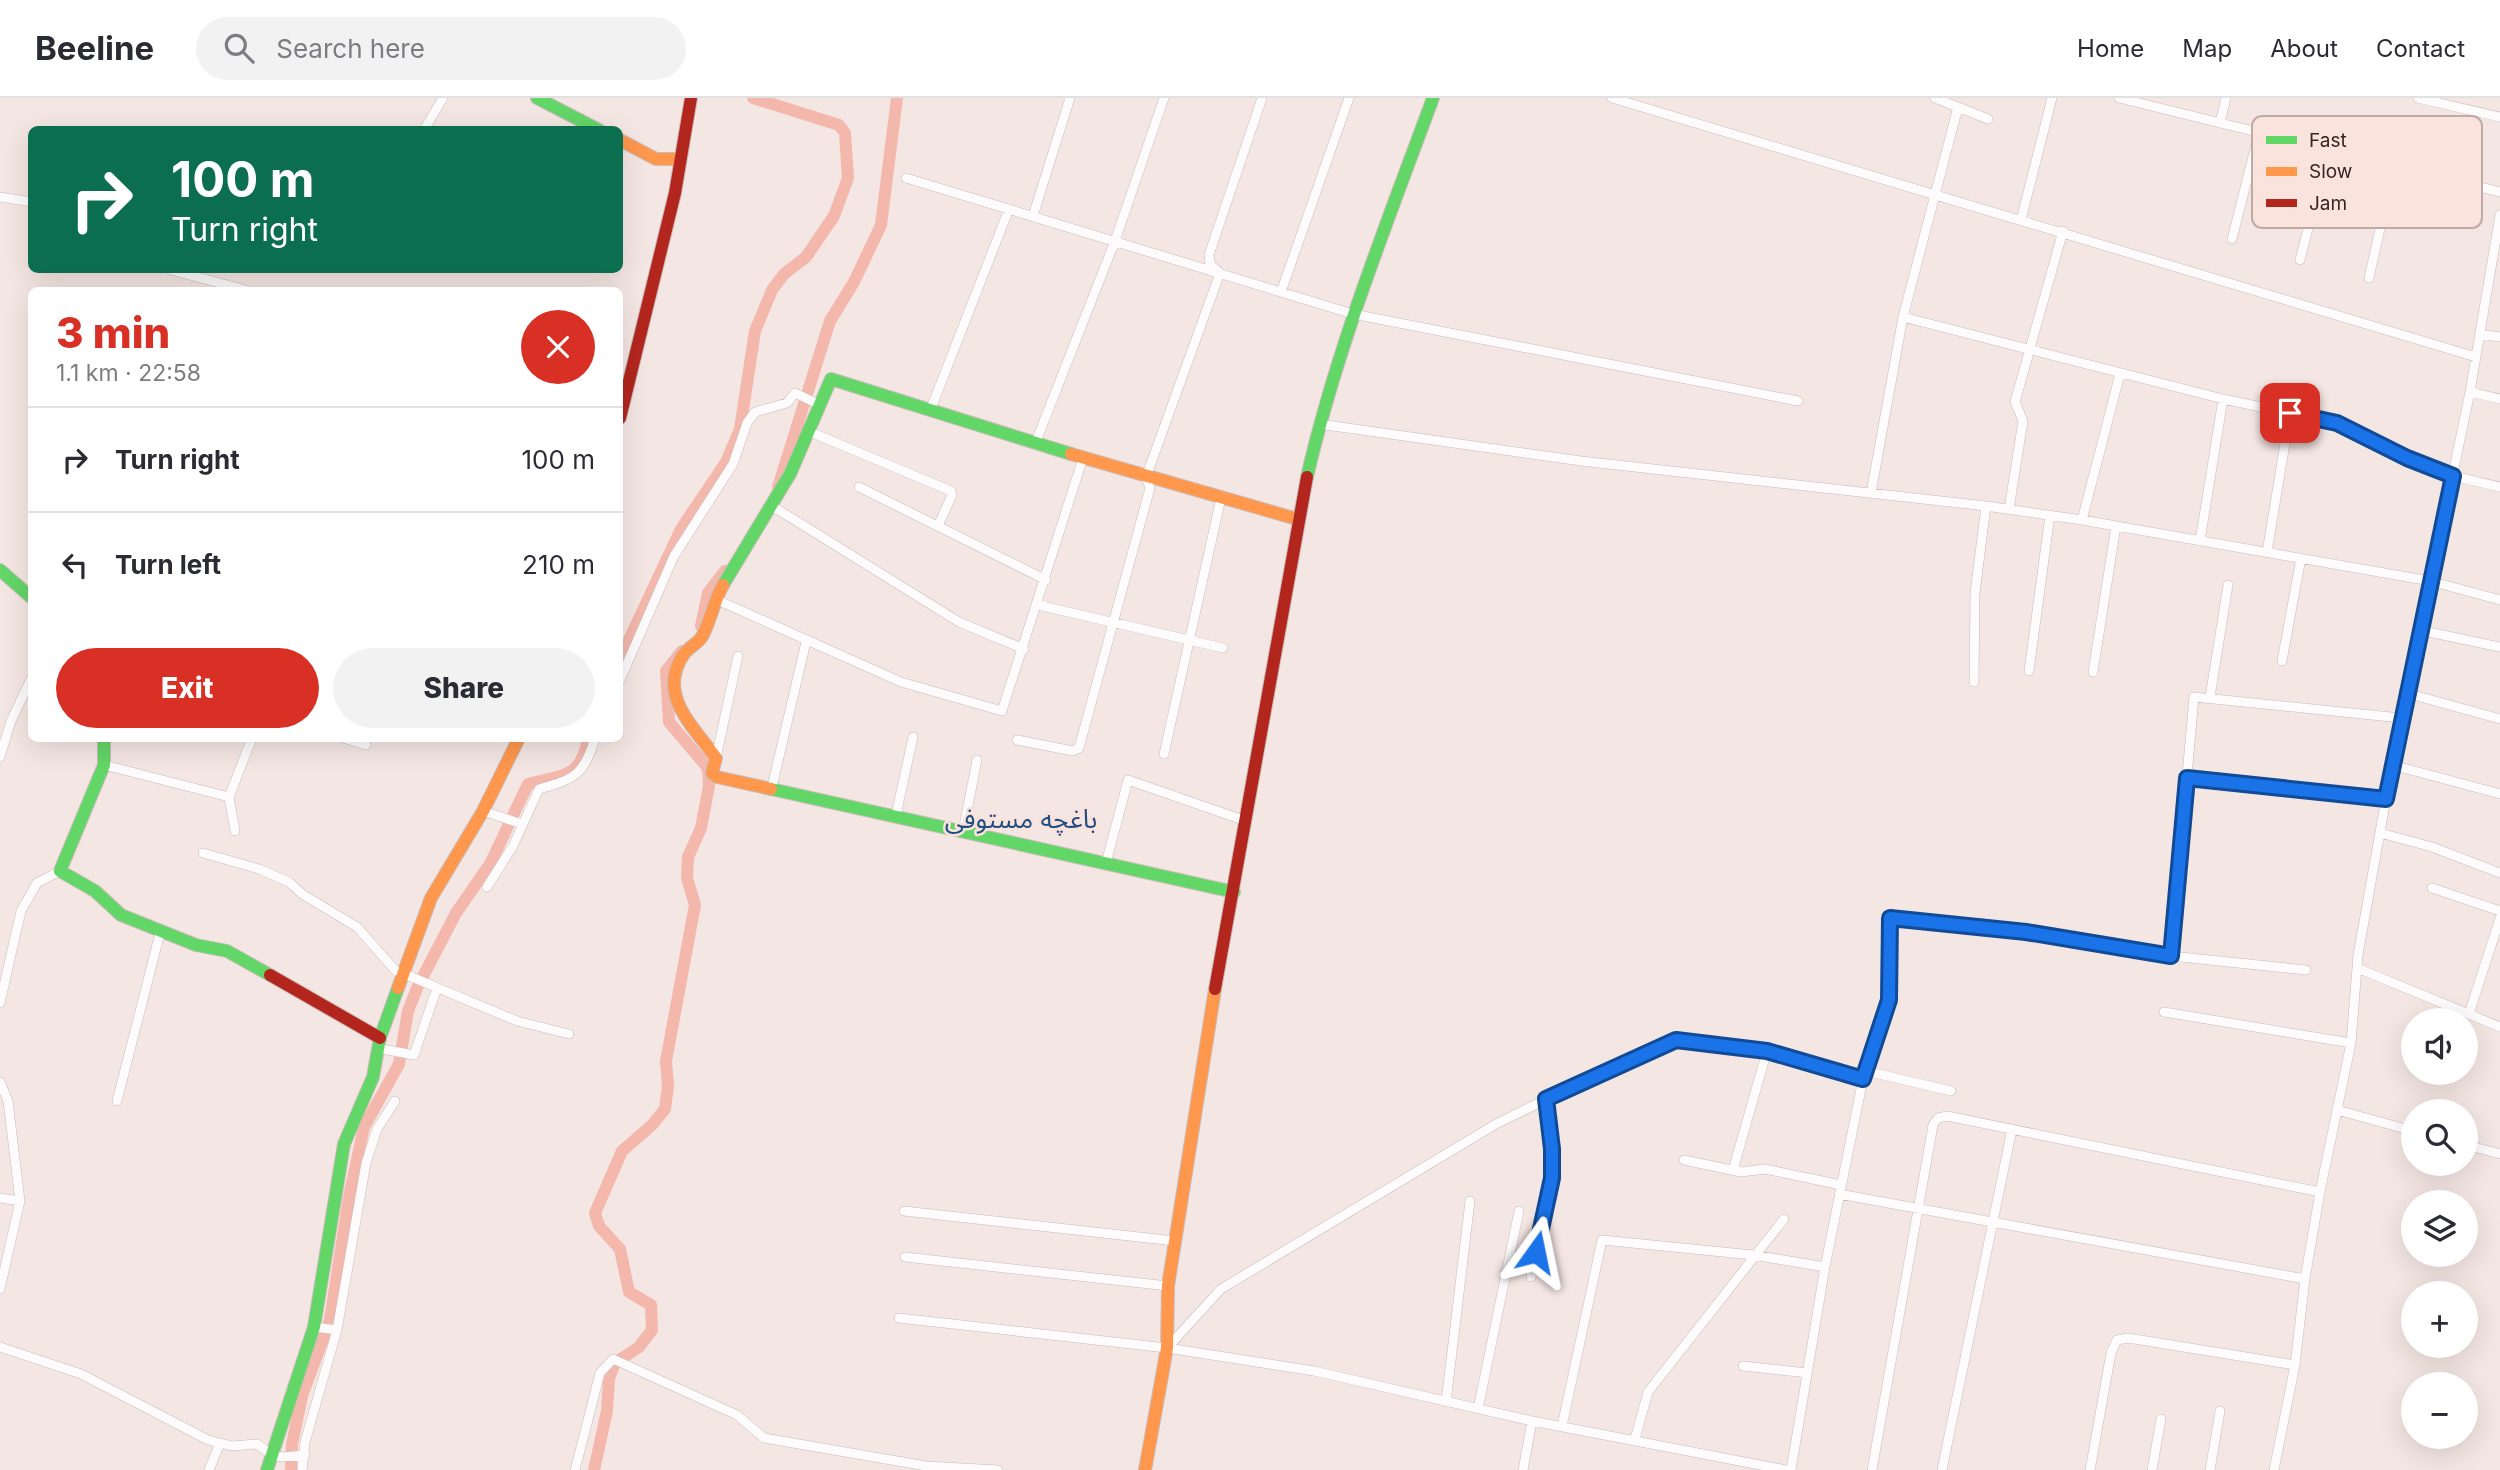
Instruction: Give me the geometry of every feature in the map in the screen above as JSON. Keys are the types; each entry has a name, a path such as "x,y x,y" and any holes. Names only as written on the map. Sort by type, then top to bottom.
{"street":[{"path":"426,126 443,98"},
{"path":"537,98 590,126"},
{"path":"623,406 672,206 691,98"},
{"path":"1033,216 1070,98"},
{"path":"1035,444 1115,241 1164,98"},
{"path":"1220,273 1210,264 1209,255 1262,98"},
{"path":"1281,292 1349,98"},
{"path":"1145,1470 1167,1348 1168,1286 1202,1066 1297,519 1318,424 1353,314 1433,98"},
{"path":"1612,98 1934,196 2063,231 2476,357"},
{"path":"1935,98 1988,119"},
{"path":"2021,220 2052,98"},
{"path":"2119,98 2252,131"},
{"path":"2220,123 2226,98"},
{"path":"2418,98 2500,117"},
{"path":"1871,493 1903,317 1958,107"},
{"path":"623,142 656,159 680,159"},
{"path":"2232,239 2252,160"},
{"path":"906,178 1353,314 1798,401"},
{"path":"2482,188 2500,192"},
{"path":"0,197 28,201"},
{"path":"930,411 1009,209"},
{"path":"2274,1470 2295,1365 2305,1279 2320,1192 2351,1043 2357,968 2400,718 2470,393 2500,215"},
{"path":"2300,260 2308,228"},
{"path":"2369,278 2380,228"},
{"path":"2009,509 2023,421 2015,402 2063,231"},
{"path":"182,273 235,287"},
{"path":"1017,740 1077,751 1150,488 1146,477 1220,273"},
{"path":"1903,317 2120,374 2337,423 2407,458 2453,476 2500,487"},
{"path":"2480,334 2500,337"},
{"path":"2082,520 2120,374"},
{"path":"716,758 685,718 672,688 676,670 685,653 702,638 710,624 715,599 790,474 831,379 1035,444 1297,519"},
{"path":"623,673 674,556 733,464 747,423 755,412 787,403 795,393 818,404"},
{"path":"2470,393 2500,399"},
{"path":"2200,541 2223,399"},
{"path":"2267,552 2290,413"},
{"path":"1318,424 1581,461 2050,515 2430,581 2500,600"},
{"path":"808,431 951,491 952,495 937,526"},
{"path":"715,599 806,642 901,682 1002,711 1083,458"},
{"path":"859,487 1046,580"},
{"path":"1164,754 1221,498"},
{"path":"772,506 959,622 1024,649"},
{"path":"1974,682 1975,593 1986,506"},
{"path":"2029,671 2050,515"},
{"path":"2092,672 2116,526"},
{"path":"2283,661 2301,558"},
{"path":"0,570 28,594"},
{"path":"2210,697 2228,585"},
{"path":"1038,605 1223,649"},
{"path":"2419,630 2500,647"},
{"path":"772,788 806,642"},
{"path":"738,656 713,776 1234,892"},
{"path":"0,757 11,721 28,685"},
{"path":"2406,693 2500,719"},
{"path":"2171,956 2194,697 2400,718"},
{"path":"896,815 913,737"},
{"path":"0,1003 21,911 37,883 60,871 104,765 104,742"},
{"path":"235,831 229,797 250,742"},
{"path":"356,742 366,745"},
{"path":"267,1470 277,1456 318,1328 344,1144 410,975 415,936 431,898 483,811 517,742"},
{"path":"487,887 513,846 539,789 566,781 582,771 591,757 594,742"},
{"path":"963,831 977,760"},
{"path":"104,765 229,797"},
{"path":"2392,765 2500,794"},
{"path":"2187,778 2386,799"},
{"path":"1106,863 1128,780 1246,821"},
{"path":"483,811 522,824"},
{"path":"2380,833 2432,847 2500,873"},
{"path":"203,853 259,869 289,881 302,894 357,927 387,964 517,1021 569,1034"},
{"path":"60,871 95,891 121,915 160,933 197,945 227,950 384,1046 414,1055 434,985"},
{"path":"2432,888 2500,911"},
{"path":"1791,1470 1840,1190 1864,1075 1889,1000 1890,918 2026,932 2171,956 2306,970"},
{"path":"2471,1008 2500,918"},
{"path":"117,1101 160,933"},
{"path":"2357,968 2454,1008"},
{"path":"2164,1012 2351,1043"},
{"path":"2478,1018 2500,1027"},
{"path":"1167,1348 1221,1289 1496,1124 1676,1040 1767,1051 1864,1075 1951,1091"},
{"path":"1733,1170 1767,1051"},
{"path":"0,1082 8,1101 20,1200 5,1247 0,1289"},
{"path":"1531,1277 1552,1178 1552,1149 1546,1099"},
{"path":"302,1470 305,1442 337,1331 366,1163 377,1129 395,1101"},
{"path":"2337,1110 2401,1128"},
{"path":"1872,1470 1916,1209 1933,1125 1938,1118 1947,1116 2320,1192"},
{"path":"1942,1470 2012,1129"},
{"path":"2478,1148 2500,1154"},
{"path":"1684,1160 1733,1170 1765,1169 1916,1209 2305,1279"},
{"path":"0,1198 20,1200"},
{"path":"1446,1402 1470,1201"},
{"path":"904,1211 1175,1241"},
{"path":"1478,1409 1519,1211"},
{"path":"1635,1439 1647,1392 1784,1219"},
{"path":"1562,1426 1602,1240 1753,1255 1825,1267"},
{"path":"905,1256 1168,1286"},
{"path":"899,1318 1167,1348 1314,1371 1532,1421 1786,1470"},
{"path":"318,1328 337,1331"},
{"path":"2090,1470 2111,1353 2117,1340 2128,1338 2295,1365"},
{"path":"0,1347 81,1374 208,1440 232,1446 257,1444 277,1456 302,1456"},
{"path":"575,1470 600,1373 613,1359 737,1415 764,1438 926,1468 998,1470"},
{"path":"1743,1366 1807,1373"},
{"path":"2210,1470 2220,1411"},
{"path":"2152,1470 2161,1419"},
{"path":"1523,1470 1532,1421"},
{"path":"209,1470 220,1443"}],"waterway":[{"path":"623,653 681,529 726,462 740,429 755,331 772,290 784,274 806,257 834,216 848,178 845,133 839,125 753,98"},
{"path":"778,487 830,321 854,282 881,225 897,98"},
{"path":"701,626 708,593 725,571"},
{"path":"594,1470 607,1411 609,1378 615,1363 639,1347 652,1330 651,1305 629,1292 620,1249 599,1226 595,1213 622,1151 652,1125 665,1109 668,1086 666,1061 695,905 687,878 688,857 701,828 709,786 708,768 669,722 666,671 682,651"},
{"path":"291,1470 292,1444 302,1396 330,1320 349,1197 364,1127 399,1064 408,1011 418,986 456,913 490,864 528,784 569,773 581,761 587,742"}],"traffic: fast":[{"path":"537,98 591,126"},
{"path":"1307,477 1348,333 1433,98"},
{"path":"723,585 790,474 831,379 1071,454"},
{"path":"0,570 28,594"},
{"path":"104,742 104,765 60,871 95,891 121,915 196,945 227,951 270,975"},
{"path":"771,789 1234,892"},
{"path":"267,1470 314,1327 344,1144 373,1077 380,1038 398,988"}],"traffic: slow":[{"path":"623,142 656,159 680,159"},
{"path":"1071,454 1297,519"},
{"path":"723,585 703,635 684,654 676,669 676,696 688,722 716,758 712,773 717,777 771,789"},
{"path":"398,988 431,898 483,811 517,742"},
{"path":"1145,1470 1167,1348 1168,1286 1215,989"}],"traffic: jam":[{"path":"623,406 675,193 691,98"},
{"path":"1215,989 1307,477"},
{"path":"270,975 380,1038"}],"district":[{"name":"باغچه مستوفی","path":"1021,818"}],"route":[{"path":"1536,1252 1552,1178 1552,1149 1546,1099 1664,1042 1676,1040 1767,1051 1863,1079 1889,1000 1890,918 2026,932 2171,956 2187,778 2386,799 2400,718 2453,476 2407,458 2337,423 2290,413"}]}
